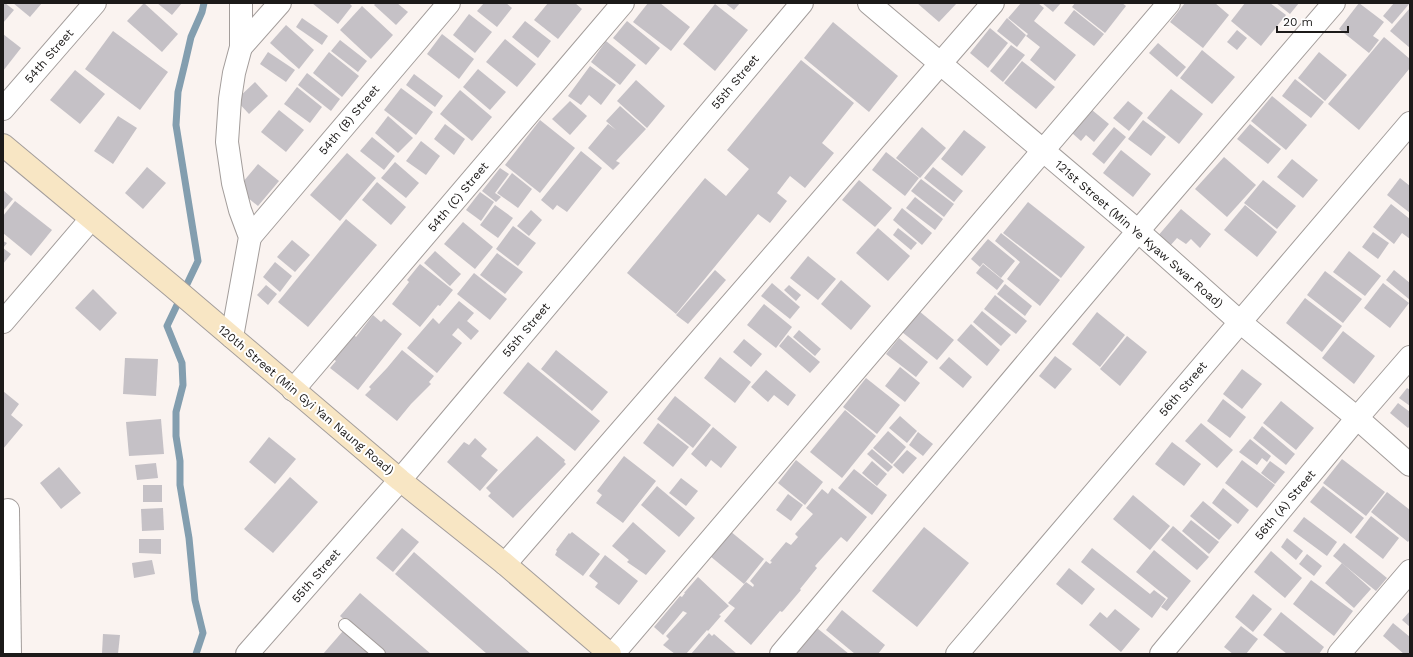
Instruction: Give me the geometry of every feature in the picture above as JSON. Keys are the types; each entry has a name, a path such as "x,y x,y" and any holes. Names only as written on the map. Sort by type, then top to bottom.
{"main road":[{"name":"120th Street (Min Gyi Yan Naung Road)","path":"3,144 400,480 505,564 612,654"}],"street":[{"name":"54th Street","path":"3,109 95,3"},
{"path":"232,337 250,237 240,210 233,183 227,142 230,99 234,73 241,47 241,3"},
{"path":"241,47 280,3"},
{"name":"54th (B) Street","path":"250,237 449,3"},
{"name":"54th (C) Street","path":"293,390 624,3"},
{"name":"55th Street","path":"247,654 400,480 802,3"},
{"name":"121st Street (Min Ye Kyaw Swar Road)","path":"869,3 1138,231 1240,322 1357,418 1410,465"},
{"path":"505,564 993,3"},
{"path":"612,654 1169,3"},
{"path":"781,654 1138,231 1334,3"},
{"name":"56th Street","path":"957,654 1410,123"},
{"path":"3,322 91,219"},
{"name":"56th (A) Street","path":"1161,654 1357,418 1410,357"},
{"path":"8,510 10,654"},
{"path":"1339,654 1410,571"}],"lane":[{"path":"345,625 379,654"}],"building":[{"path":"3,3 14,10 3,23"},
{"path":"13,3 42,3 30,17"},
{"path":"144,3 178,34 162,52 127,21"},
{"path":"157,3 182,3 172,15"},
{"path":"312,3 349,3 352,6 338,24"},
{"path":"376,3 397,3 408,12 396,25 374,5"},
{"path":"484,3 506,3 512,8 497,27 477,11"},
{"path":"548,3 575,3 582,9 558,39 534,20"},
{"path":"648,3 660,3 690,27 671,51 633,22"},
{"path":"725,3 740,3 734,10"},
{"path":"917,3 957,3 939,22"},
{"path":"1021,3 1038,3 1044,8 1034,21 1076,55 1055,81 1030,60 1040,47 1026,36 1028,34 1008,18"},
{"path":"1042,3 1061,3 1053,12"},
{"path":"1075,3 1122,3 1126,6 1105,33 1072,7"},
{"path":"1185,3 1215,3 1229,15 1203,48 1170,22"},
{"path":"1245,3 1270,3 1286,15 1261,46 1231,21"},
{"path":"1276,3 1299,3 1290,14"},
{"path":"1359,3 1384,22 1373,36 1379,40 1369,53 1339,29"},
{"path":"1394,3 1410,3 1392,24 1383,16"},
{"path":"715,4 748,30 715,71 683,44"},
{"path":"362,6 393,35 371,59 340,30"},
{"path":"1410,8 1410,48 1390,31"},
{"path":"1074,10 1104,34 1094,46 1064,23"},
{"path":"469,14 492,32 475,53 453,35"},
{"path":"302,18 328,36 322,45 296,27"},
{"path":"1007,18 1026,35 1017,47 997,31"},
{"path":"525,21 551,41 538,58 512,37"},
{"path":"627,21 660,48 646,65 613,38"},
{"path":"833,22 898,76 869,112 804,58"},
{"path":"286,25 314,50 299,69 270,43"},
{"path":"990,28 1008,43 988,68 970,53"},
{"path":"1237,30 1247,38 1237,50 1227,42"},
{"path":"113,31 168,72 140,110 85,69"},
{"path":"3,34 21,48 3,71"},
{"path":"442,34 474,59 459,79 427,54"},
{"path":"1384,37 1410,59 1410,68 1359,130 1328,104"},
{"path":"505,39 536,64 517,87 486,62"},
{"path":"340,40 367,61 358,72 331,51"},
{"path":"606,41 636,65 620,85 591,62"},
{"path":"1158,43 1186,67 1177,77 1149,53"},
{"path":"1011,45 1025,55 1003,82 990,71"},
{"path":"1202,50 1235,77 1212,104 1180,78"},
{"path":"268,52 295,70 286,82 260,64"},
{"path":"329,52 359,76 342,97 313,73"},
{"path":"1319,52 1347,75 1325,101 1298,78"},
{"path":"801,60 854,103 822,143 834,153 805,188 790,176 777,193 787,201 770,223 758,214 676,314 627,273 705,178 726,196 749,169 727,150"},
{"path":"1022,61 1055,87 1036,109 1004,83"},
{"path":"590,66 616,85 601,105 589,95 581,105 568,96"},
{"path":"478,69 506,92 490,110 463,87"},
{"path":"75,70 105,94 80,124 50,100"},
{"path":"307,73 340,99 331,111 298,85"},
{"path":"414,74 443,96 435,107 406,85"},
{"path":"1295,79 1324,102 1311,118 1282,96"},
{"path":"636,80 665,106 647,128 617,101"},
{"path":"255,82 268,96 249,114 236,100"},
{"path":"297,87 322,107 310,123 284,104"},
{"path":"401,88 433,112 416,135 384,110"},
{"path":"1171,89 1203,114 1179,144 1147,118"},
{"path":"460,90 492,117 472,141 440,114"},
{"path":"1272,96 1307,125 1286,150 1251,121"},
{"path":"570,101 587,116 570,135 552,119"},
{"path":"1128,101 1143,113 1129,131 1113,118"},
{"path":"620,106 646,129 616,161 620,163 613,170 588,148 608,124 616,130 606,121"},
{"path":"279,110 304,130 286,152 261,132"},
{"path":"1092,110 1109,124 1094,142 1086,135 1081,141 1072,133"},
{"path":"118,116 137,128 113,164 94,151"},
{"path":"388,116 413,138 398,153 375,133"},
{"path":"540,120 575,148 540,193 505,165"},
{"path":"1143,120 1166,137 1151,156 1128,139"},
{"path":"445,124 465,139 454,155 434,139"},
{"path":"1250,124 1281,149 1268,164 1237,139"},
{"path":"922,127 946,148 920,178 896,158"},
{"path":"1114,127 1126,137 1104,164 1092,154"},
{"path":"964,130 986,147 962,176 941,159"},
{"path":"372,137 395,156 384,170 360,151"},
{"path":"421,141 440,156 426,175 406,161"},
{"path":"1121,150 1151,174 1133,197 1103,173"},
{"path":"581,151 602,168 567,212 557,205 553,210 541,200"},
{"path":"886,152 919,178 905,196 872,170"},
{"path":"347,153 376,178 340,221 310,195"},
{"path":"1224,157 1256,185 1227,217 1195,189"},
{"path":"1292,159 1318,180 1303,198 1277,177"},
{"path":"395,162 419,183 406,198 381,178"},
{"path":"258,164 279,181 258,206 237,189"},
{"path":"147,167 166,183 143,209 125,193"},
{"path":"933,167 963,191 954,202 924,178"},
{"path":"500,168 509,174 495,193 501,197 496,202 482,191"},
{"path":"512,173 532,189 518,208 497,193"},
{"path":"1400,178 1410,186 1410,213 1387,195"},
{"path":"921,179 954,204 944,217 911,191"},
{"path":"859,180 892,208 875,227 842,200"},
{"path":"1263,180 1296,206 1277,229 1244,203"},
{"path":"377,182 406,207 391,225 362,200"},
{"path":"3,190 13,199 3,211"},
{"path":"480,192 494,202 481,221 466,210"},
{"path":"915,197 943,219 935,230 906,208"},
{"path":"15,201 52,230 31,256 3,233 3,216"},
{"path":"1028,202 1085,247 1061,278 1003,233"},
{"path":"1391,204 1410,219 1410,239 1402,233 1394,244 1373,227"},
{"path":"495,205 513,218 498,238 480,225"},
{"path":"1245,205 1277,232 1257,257 1224,230"},
{"path":"902,208 932,233 922,245 893,220"},
{"path":"1181,209 1211,234 1200,248 1191,239 1186,244 1177,238 1169,247 1157,237"},
{"path":"531,210 542,220 529,236 517,226"},
{"path":"346,219 377,245 308,327 278,302"},
{"path":"463,222 493,247 475,269 444,244"},
{"path":"513,226 536,243 518,266 496,249"},
{"path":"878,228 910,256 888,281 856,253"},
{"path":"898,228 917,243 911,250 893,235"},
{"path":"1373,232 1389,243 1378,259 1362,247"},
{"path":"1001,233 1060,280 1040,306 1007,279 1020,262 995,241"},
{"path":"988,239 1015,261 1001,278 983,263 980,267 971,259"},
{"path":"292,240 310,255 295,272 277,257"},
{"path":"3,241 7,243 3,248"},
{"path":"3,248 11,254 3,264"},
{"path":"435,251 461,274 450,286 424,263"},
{"path":"1349,251 1381,276 1365,296 1333,272"},
{"path":"497,253 523,272 505,294 480,275"},
{"path":"808,256 836,279 818,300 790,278"},
{"path":"275,262 292,276 280,292 263,277"},
{"path":"420,264 453,290 440,306 438,305 420,327 392,304 409,282 407,280"},
{"path":"983,264 1004,281 997,290 976,273"},
{"path":"715,270 726,280 688,324 676,315"},
{"path":"1394,270 1410,283 1410,300 1386,280"},
{"path":"1325,271 1362,299 1343,323 1307,295"},
{"path":"474,273 507,299 490,320 457,294"},
{"path":"841,280 871,306 851,330 821,304"},
{"path":"772,283 800,307 790,319 761,296"},
{"path":"1383,283 1409,303 1390,328 1364,308"},
{"path":"1005,284 1032,306 1025,316 997,294"},
{"path":"266,285 277,294 268,305 257,295"},
{"path":"789,285 801,295 796,301 784,290"},
{"path":"93,289 117,313 100,331 75,308"},
{"path":"995,295 1027,321 1016,334 984,309"},
{"path":"1305,298 1342,326 1322,352 1286,323"},
{"path":"459,301 474,313 467,321 479,331 471,340 458,328 452,335 462,343 437,373 407,348 433,318 439,324"},
{"path":"764,304 792,327 776,348 747,325"},
{"path":"919,311 954,340 937,360 902,332"},
{"path":"982,311 1011,335 1001,346 973,322"},
{"path":"1097,312 1125,335 1100,367 1072,344"},
{"path":"373,315 381,322 384,319 402,334 358,390 330,368 336,361 333,359 354,335 356,337"},
{"path":"971,324 1000,350 987,366 957,340"},
{"path":"799,330 821,349 815,356 793,337"},
{"path":"1343,331 1375,356 1354,384 1322,358"},
{"path":"788,335 820,362 810,373 779,346"},
{"path":"1127,336 1147,352 1120,386 1100,369"},
{"path":"899,338 928,362 916,377 886,354"},
{"path":"744,339 762,354 751,367 733,352"},
{"path":"402,350 434,376 429,382 431,384 397,421 365,395 371,389 369,387"},
{"path":"556,350 608,392 592,411 541,369"},
{"path":"1055,356 1072,369 1055,389 1039,376"},
{"path":"720,357 751,382 735,403 704,378"},
{"path":"949,357 972,377 963,388 939,368"},
{"path":"125,358 158,359 156,396 123,394"},
{"path":"528,362 600,421 575,451 503,393"},
{"path":"900,367 920,383 905,402 885,386"},
{"path":"1242,369 1262,384 1242,409 1223,394"},
{"path":"766,370 796,395 788,406 774,395 768,402 751,387"},
{"path":"866,378 900,405 877,434 843,407"},
{"path":"1407,388 1410,390 1410,406 1399,398"},
{"path":"3,391 19,404 11,415 23,425 3,449"},
{"path":"675,396 711,425 693,448 657,419"},
{"path":"1223,399 1246,417 1230,438 1207,421"},
{"path":"1281,401 1314,428 1296,450 1263,423"},
{"path":"1398,403 1410,412 1410,426 1408,428 1390,413"},
{"path":"845,410 876,436 842,478 810,452"},
{"path":"900,416 917,431 907,443 889,428"},
{"path":"161,419 164,454 129,456 126,422"},
{"path":"658,423 689,447 673,467 643,443"},
{"path":"1201,423 1233,450 1217,468 1185,441"},
{"path":"1262,426 1295,454 1286,465 1253,438"},
{"path":"713,427 737,447 721,468 711,460 706,467 691,454"},
{"path":"888,431 906,447 892,464 873,448"},
{"path":"918,432 933,444 923,456 909,445"},
{"path":"537,436 565,460 564,462 566,464 513,518 488,496 491,493 486,488"},
{"path":"269,437 296,459 275,484 249,462"},
{"path":"475,438 487,449 481,456 498,470 480,491 447,462 464,442 469,445"},
{"path":"1250,439 1271,456 1267,462 1262,458 1257,465 1239,452"},
{"path":"1172,442 1201,464 1184,486 1155,464"},
{"path":"872,449 893,467 888,472 867,454"},
{"path":"907,450 917,458 903,474 893,465"},
{"path":"624,456 656,481 623,523 596,503 602,495 597,491"},
{"path":"1342,459 1385,492 1366,516 1323,483"},
{"path":"796,460 823,482 805,505 778,483"},
{"path":"1242,460 1275,485 1257,508 1225,483"},
{"path":"872,461 887,474 877,486 862,473"},
{"path":"1270,461 1285,472 1275,484 1261,473"},
{"path":"156,463 158,478 137,480 135,465"},
{"path":"59,467 81,493 61,509 40,483"},
{"path":"854,469 887,495 872,515 838,488"},
{"path":"290,477 318,502 273,553 244,529"},
{"path":"681,478 698,491 686,506 669,493"},
{"path":"143,485 162,485 162,502 143,502"},
{"path":"657,486 695,518 679,537 641,505"},
{"path":"1323,486 1364,518 1351,534 1310,502"},
{"path":"832,488 867,517 847,542 841,537 839,539 815,566 817,568 800,589 801,590 782,612 780,611 751,645 724,621 735,608 728,603 746,582 753,587 754,585 750,581 766,561 770,564 772,562 770,561 786,542 791,545 798,537 795,534 813,514 806,508 822,489 828,494"},
{"path":"1223,488 1249,510 1238,524 1212,503"},
{"path":"1387,492 1410,510 1410,539 1408,542 1371,512"},
{"path":"788,494 803,505 791,521 776,510"},
{"path":"1133,495 1170,526 1150,550 1113,519"},
{"path":"1203,501 1232,525 1219,540 1190,516"},
{"path":"163,508 164,530 142,531 141,509"},
{"path":"1371,516 1399,538 1383,559 1355,537"},
{"path":"1304,517 1337,542 1327,556 1293,531"},
{"path":"1191,520 1219,542 1209,554 1182,531"},
{"path":"633,522 666,551 646,575 627,562 629,560 612,546"},
{"path":"1173,526 1209,557 1197,570 1161,540"},
{"path":"924,527 969,563 917,627 872,591"},
{"path":"402,528 419,542 393,572 376,558"},
{"path":"730,531 764,559 744,584 710,556"},
{"path":"572,532 600,554 583,576 555,555 556,550 569,533 570,534"},
{"path":"1287,538 1303,551 1296,560 1281,547"},
{"path":"139,539 161,539 161,554 139,553"},
{"path":"1344,543 1387,578 1376,591 1333,556"},
{"path":"1092,548 1150,594 1154,590 1166,599 1152,618 1081,562"},
{"path":"1154,550 1191,581 1167,611 1161,607 1168,598 1136,572"},
{"path":"1271,551 1302,578 1285,598 1254,572"},
{"path":"414,552 531,654 487,654 395,574"},
{"path":"1307,554 1322,566 1314,576 1299,564"},
{"path":"605,555 638,581 619,605 595,587 598,583 589,576"},
{"path":"152,560 155,574 134,578 132,563"},
{"path":"1342,563 1371,589 1354,608 1325,583"},
{"path":"1069,568 1095,589 1082,605 1056,584"},
{"path":"698,577 729,606 719,615 721,616 686,654 675,654 663,645 669,639 666,636 687,613 683,611 663,635 654,627 680,596 682,597"},
{"path":"1311,580 1353,611 1334,636 1293,604"},
{"path":"360,593 431,654 384,654 340,616"},
{"path":"1253,594 1272,609 1253,632 1235,617"},
{"path":"1115,609 1140,629 1121,652 1089,625 1100,612 1107,618"},
{"path":"842,610 885,645 878,654 855,654 826,630"},
{"path":"1410,611 1410,627 1402,620"},
{"path":"1281,612 1324,647 1319,654 1287,654 1263,635"},
{"path":"1393,623 1410,637 1410,654 1404,654 1383,636"},
{"path":"1241,626 1258,639 1246,654 1233,654 1224,647"},
{"path":"817,628 849,654 796,654"},
{"path":"343,631 370,654 323,654"},
{"path":"709,633 712,636 714,634 737,654 691,654"},
{"path":"103,634 120,635 118,654 102,653"}],"waterway":[{"path":"196,654 203,633 195,600 189,538 180,485 180,461 176,436 176,412 183,385 182,363 167,326 198,261 176,125 178,92 191,37 202,12 204,3"}]}
